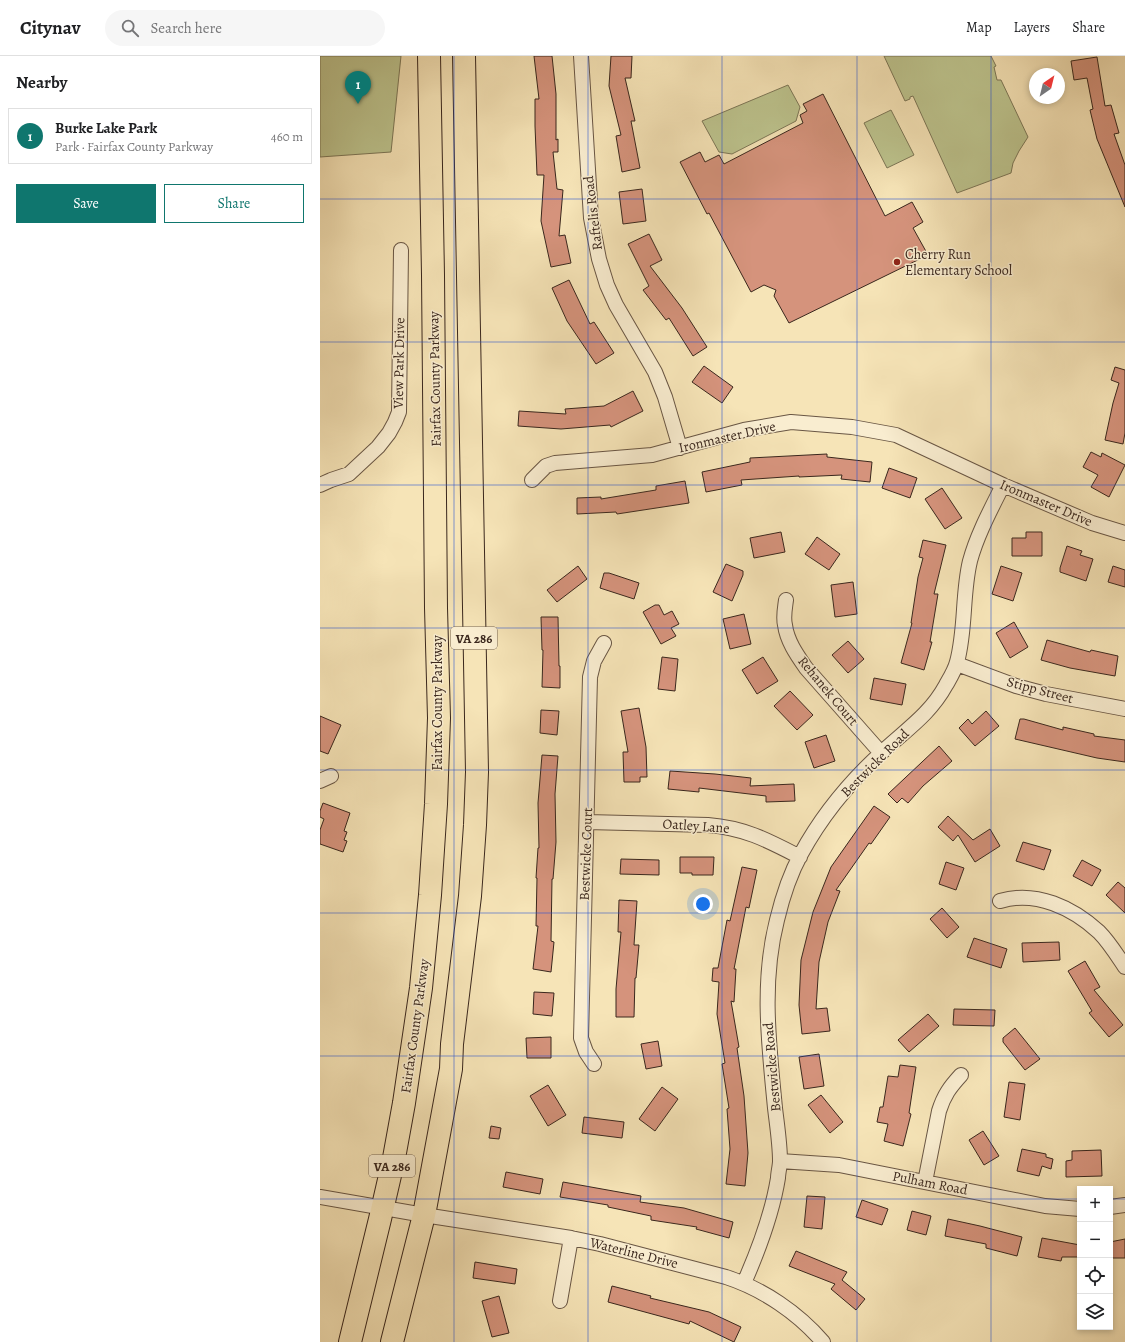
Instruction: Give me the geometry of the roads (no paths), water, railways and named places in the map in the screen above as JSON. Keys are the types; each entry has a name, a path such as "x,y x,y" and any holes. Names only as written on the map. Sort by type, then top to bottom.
{"highway":[{"name":"Fairfax County Parkway","path":"350,1342 383,1208 404,1103 421,988 430,895 436,804 439,718 436,608 433,259 429,56"},
{"name":"VA 286","path":"392,1342 424,1215 451,1069 452,1044 465,941 475,825 477,772 464,56"}],"street":[{"name":"Raftelis Road","path":"581,56 591,218 599,259 607,285 616,305 655,372 665,398 680,448"},
{"name":"View Park Drive","path":"320,485 349,474 378,447 396,422 399,412 401,250"},
{"name":"Ironmaster Drive","path":"532,480 546,466 556,463 652,455 744,430 792,422 852,427 896,435 1092,523 1125,533"},
{"name":"Bestwicke Road","path":"744,1283 762,1241 769,1218 780,1161 767,1027 767,979 770,950 788,884 800,856 836,802 881,753 926,714 946,686 957,664 961,643 970,561 1003,484"},
{"name":"Rehanek Court","path":"786,600 784,625 789,641 797,655 806,668 881,753"},
{"name":"Bestwicke Court","path":"594,1064 586,1052 581,1038 590,677 594,661 604,643"},
{"name":"Stipp Street","path":"957,664 1016,686 1046,694 1125,709"},
{"name":"Oatley Lane","path":"587,822 725,826 750,833 800,856"},
{"path":"1000,901 1012,898 1038,898 1072,912 1099,933 1125,966"},
{"path":"925,1182 942,1100 950,1086 961,1075"},
{"name":"Pulham Road","path":"780,1161 839,1165 1045,1206 1077,1209"},
{"name":"Waterline Drive","path":"320,1197 571,1238 600,1244 726,1277 744,1283 761,1292 797,1317 823,1342"},
{"path":"1113,1207 1125,1205"},
{"path":"560,1301 571,1238"}],"place":[{"name":"Burke Lake Park","path":"358,104"},
{"name":"Cherry Run Elementary School","path":"897,262"}]}
